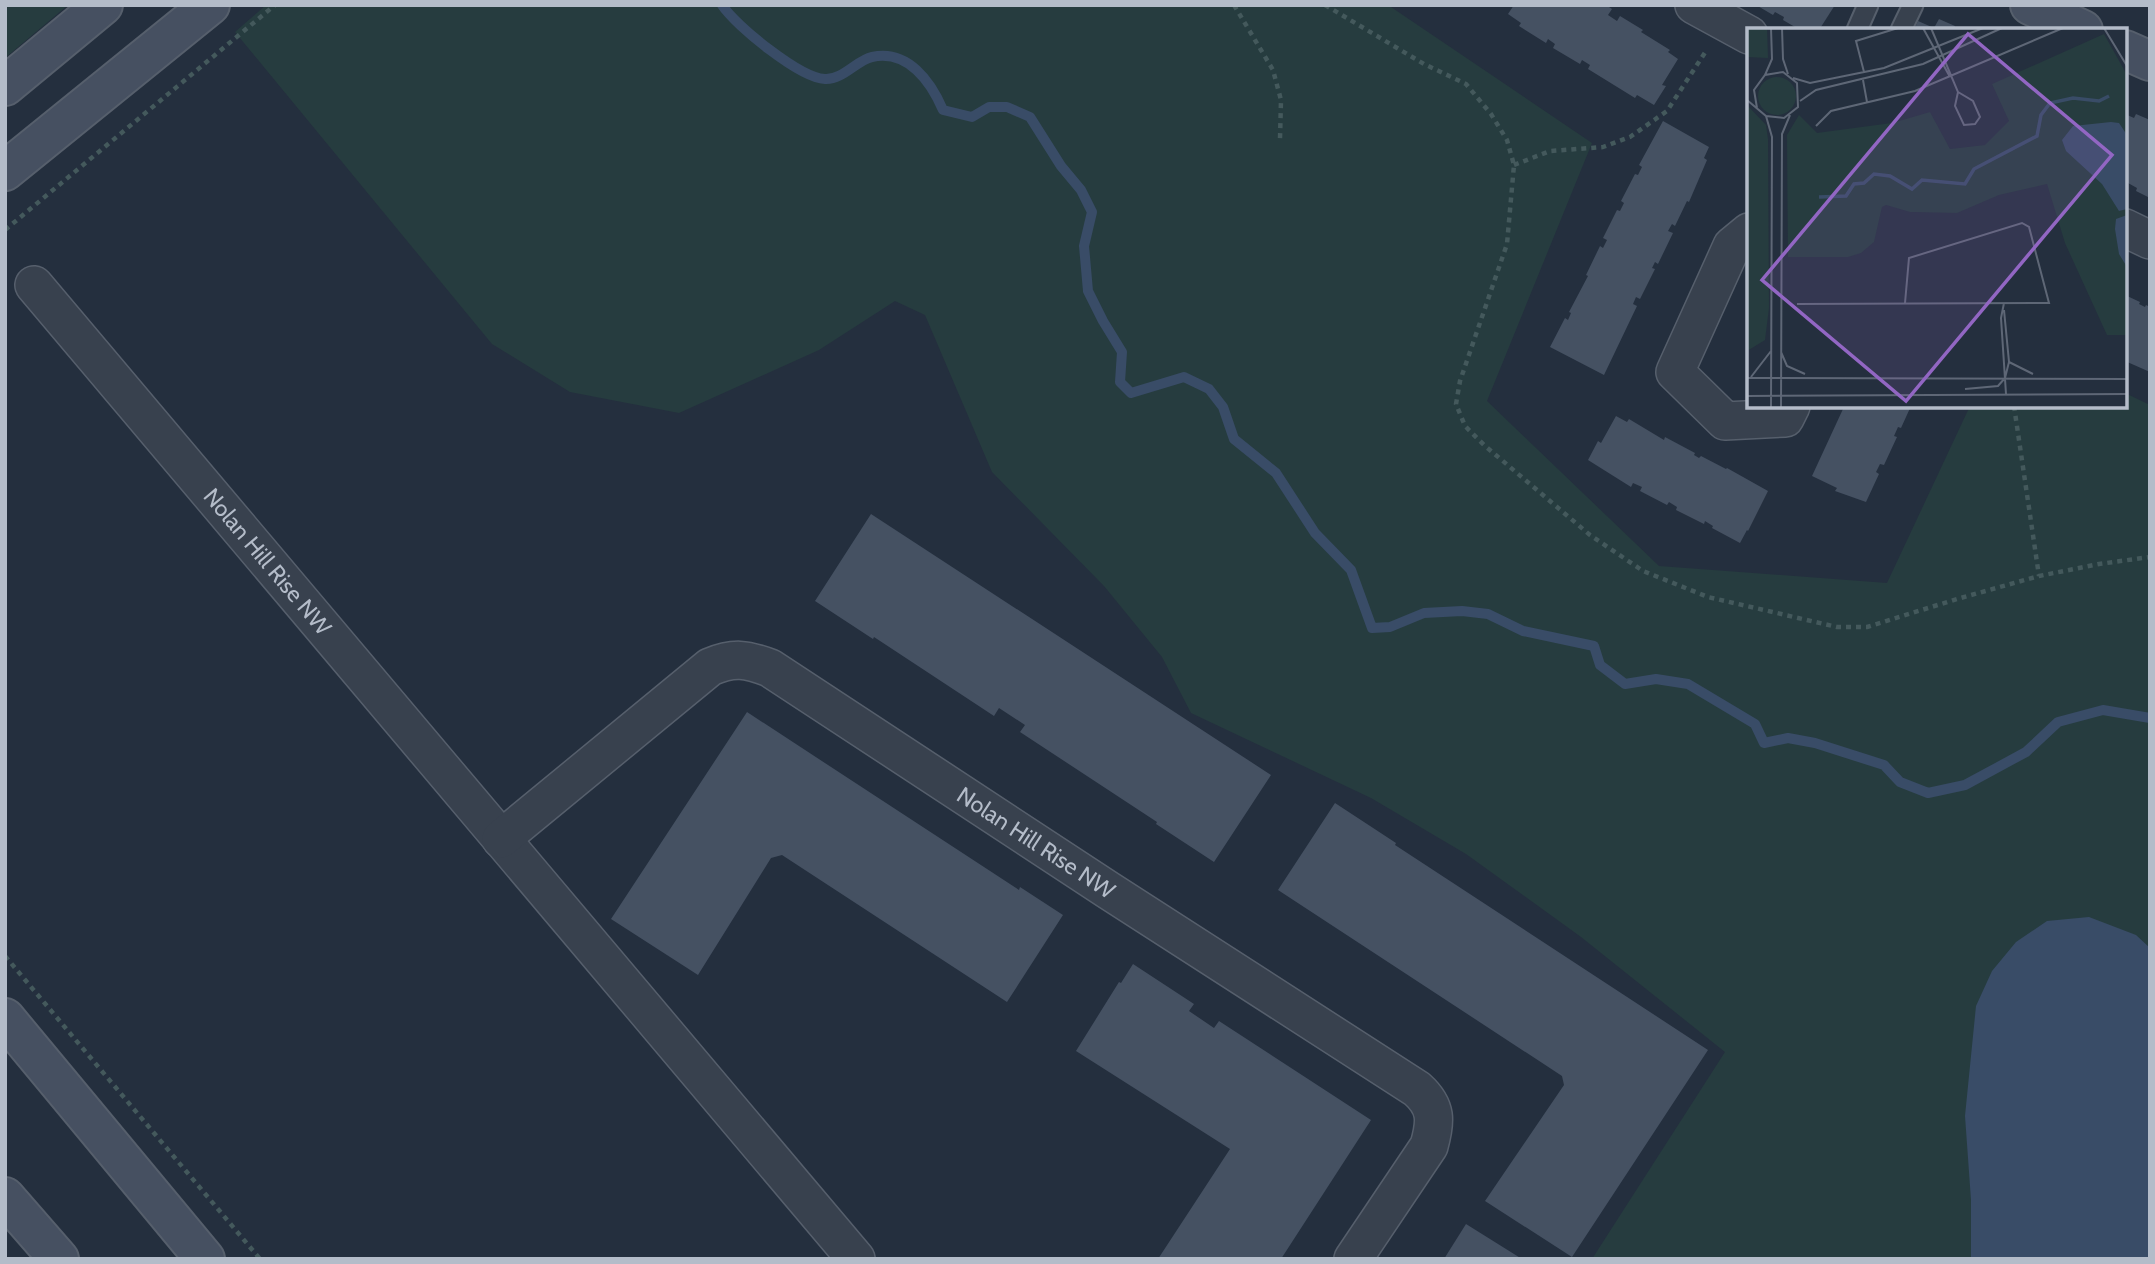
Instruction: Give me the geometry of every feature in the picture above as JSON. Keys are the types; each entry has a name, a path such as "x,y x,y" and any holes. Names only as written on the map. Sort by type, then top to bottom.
{"street":[{"path":"5,86 103,5"},
{"path":"5,171 210,5"},
{"path":"2030,5 2078,28"},
{"path":"2127,51 2150,61"},
{"path":"2127,230 2150,240"},
{"path":"1747,234 1732,246 1675,372 1725,421 1785,418 1790,408"},
{"name":"Nolan Hill Rise NW","path":"34,285 856,1259"},
{"name":"Nolan Hill Rise NW","path":"501,839 709,667 730,659 751,661 770,668 1416,1089 1428,1100 1434,1114 1429,1146 1353,1259"},
{"path":"5,1018 205,1259"},
{"path":"5,1197 58,1259"}],"lane":[{"path":"1858,28 1868,5"},
{"path":"1902,28 1913,5"}],"path":[{"path":"5,230 275,5"},
{"path":"1234,5 1273,70 1281,100 1280,139"},
{"path":"1325,5 1424,64 1466,84 1491,114 1507,140 1514,164 1507,244 1460,381 1456,404 1465,426 1484,445 1590,535 1643,571 1708,597 1836,627 1867,627 1957,598 2039,576 2150,557"},
{"path":"1514,164 1550,151 1603,148 1630,137 1667,111 1712,40 1721,20"},
{"path":"2014,408 2039,576"},
{"path":"5,956 260,1259"}],"green space":[{"path":"5,5 68,5 5,58"},
{"path":"266,5 1388,5 1592,143 1487,401 1659,566 1887,583 1969,408 2127,408 2127,394 2150,405 2150,1259 1592,1259 1725,1052 1581,937 1466,854 1371,798 1191,713 1162,657 1104,586 992,472 925,315 895,301 819,350 679,413 570,392 492,344 235,32"}],"water":[{"path":"2089,917 2136,935 2150,948 2150,1259 1971,1259 1971,1200 1965,1116 1976,1006 1992,971 2016,942 2047,921"}],"building":[{"path":"1514,5 1606,5 1612,9 1608,15 1617,21 1620,16 1643,30 1641,32 1670,50 1668,52 1678,59 1662,85 1666,86 1654,105 1637,95 1635,98 1588,69 1590,65 1582,60 1580,64 1553,48 1555,44 1548,39 1546,43 1519,26 1521,23 1508,14"},
{"path":"1756,5 1835,5 1820,28 1797,28 1775,12 1773,15"},
{"path":"1939,19 1955,26 1954,28 1934,28"},
{"path":"1918,21 1934,28 1915,28"},
{"path":"2136,114 2150,120 2150,198 2136,191 2137,188 2128,183 2127,185 2127,115 2134,118"},
{"path":"1663,121 1709,147 1704,158 1707,160 1689,202 1687,201 1675,226 1672,224 1668,231 1673,233 1658,264 1655,262 1652,268 1655,269 1640,299 1636,297 1633,304 1637,306 1604,375 1550,347 1565,318 1568,320 1571,313 1569,312 1600,246 1603,248 1607,240 1603,238 1617,210 1620,211 1624,203 1621,201 1635,174 1638,175 1642,167 1639,165"},
{"path":"2127,296 2145,307 2150,307 2150,372 2127,362"},
{"path":"1910,408 1901,428 1898,427 1894,436 1897,437 1884,465 1880,464 1876,472 1879,474 1866,502 1835,491 1837,488 1812,476 1845,409"},
{"path":"1616,416 1627,422 1629,419 1664,440 1665,437 1695,453 1699,458 1701,456 1727,468 1768,491 1740,543 1712,528 1713,526 1705,521 1704,524 1676,510 1677,507 1669,502 1667,505 1640,491 1642,487 1633,483 1631,487 1588,460"},
{"path":"871,514 1271,775 1214,862 1020,732 1025,725 999,708 994,716 815,601"},
{"path":"747,712 1019,890 1020,887 1063,915 1007,1002 782,855 771,858 698,975 611,919"},
{"path":"1335,803 1708,1050 1572,1257 1485,1201 1564,1085 1562,1076 1278,890"},
{"path":"1133,964 1194,1004 1189,1011 1214,1028 1219,1021 1371,1120 1281,1259 1158,1259 1230,1149 1076,1051"},
{"path":"1466,1224 1522,1259 1444,1259"}],"waterway":[{"path":"722,5 769,50 814,76 832,78 872,57 897,58 917,70 925,79 943,110 972,117 989,107 1007,107 1030,117 1061,166 1081,190 1092,212 1084,246 1088,291 1122,352 1120,382 1131,393 1184,377 1209,389 1223,407 1234,439 1276,473 1315,533 1351,570 1372,628 1390,627 1424,613 1462,611 1488,614 1523,631 1594,646 1600,665 1625,684 1656,679 1688,684 1755,724 1764,743 1788,738 1815,743 1884,765 1900,782 1928,793 1965,785 2026,752 2058,722 2103,710 2150,718"}]}
